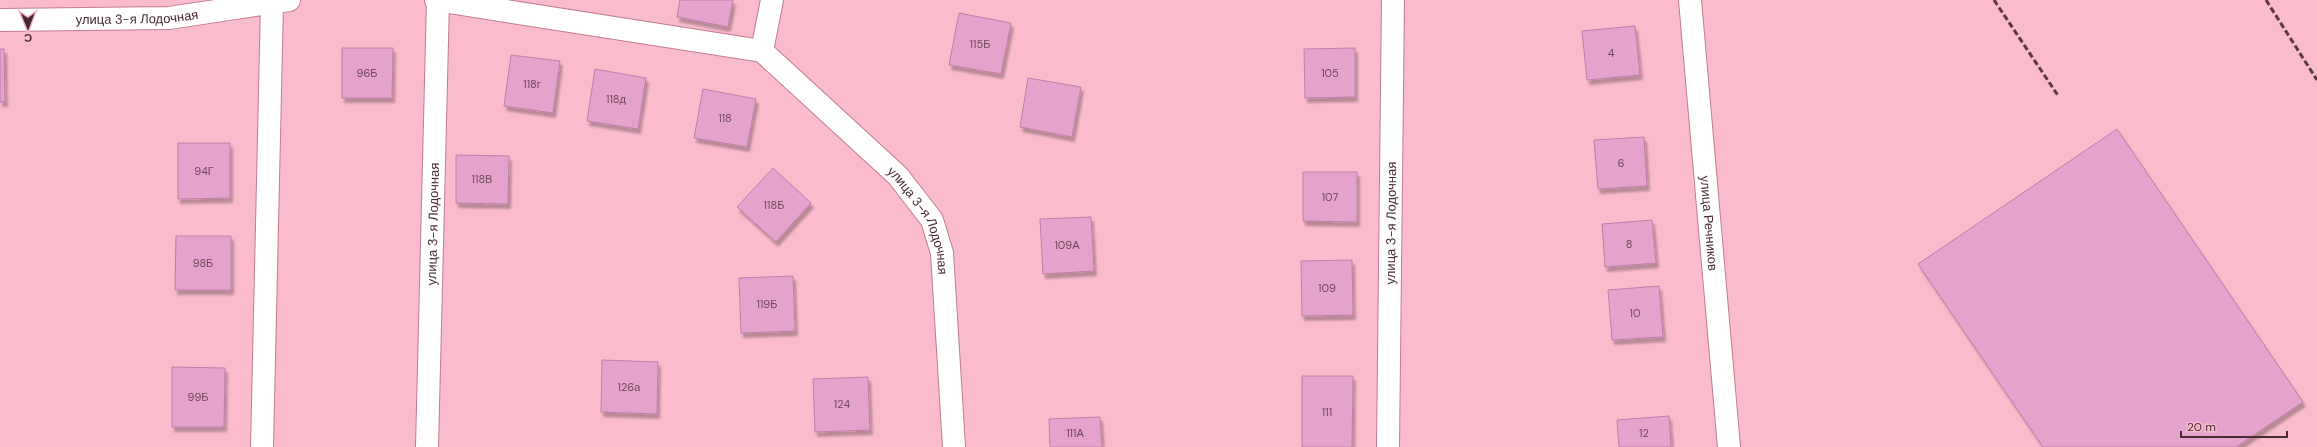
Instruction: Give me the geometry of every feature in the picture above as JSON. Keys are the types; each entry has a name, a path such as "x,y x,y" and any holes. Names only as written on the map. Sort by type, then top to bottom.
{"street":[{"name":"улица 3-я Лодочная","path":"427,447 437,0 762,51 898,176 932,220 942,253 954,447"},
{"path":"762,51 772,0"},
{"name":"улица 3-я Лодочная","path":"1388,447 1393,0"},
{"name":"улица Речников","path":"1690,0 1729,447"},
{"name":"улица 3-я Лодочная","path":"0,20 169,18 280,2 262,447"}],"building":[{"path":"680,0 733,0 728,27 677,17"},
{"path":"959,13 1011,23 1001,74 949,65"},
{"path":"1635,26 1640,75 1587,80 1582,31"},
{"path":"342,48 393,48 392,98 342,98"},
{"path":"1355,48 1355,97 1305,98 1304,49"},
{"path":"0,49 4,49 5,102 0,102"},
{"path":"511,55 560,61 553,113 504,106"},
{"path":"595,69 646,78 638,129 587,121"},
{"path":"1028,78 1081,87 1072,137 1020,127"},
{"path":"703,89 756,99 747,147 694,138"},
{"path":"2117,129 2303,402 2236,447 2043,447 1918,264"},
{"path":"1644,137 1647,186 1598,189 1594,140"},
{"path":"178,143 230,143 230,198 178,199"},
{"path":"456,155 509,156 508,204 456,203"},
{"path":"773,168 811,203 776,242 737,207"},
{"path":"1303,172 1357,172 1357,222 1303,221"},
{"path":"1091,217 1094,271 1043,274 1040,219"},
{"path":"1652,220 1656,263 1605,267 1602,224"},
{"path":"176,236 231,236 231,290 175,290"},
{"path":"1352,260 1353,315 1302,316 1301,261"},
{"path":"793,276 795,331 741,333 739,278"},
{"path":"1659,286 1663,337 1612,340 1608,290"},
{"path":"602,360 658,362 657,414 601,412"},
{"path":"172,367 225,368 224,427 172,427"},
{"path":"1302,376 1353,376 1352,447 1302,447"},
{"path":"868,377 870,430 815,432 813,379"},
{"path":"1669,416 1671,447 1619,447 1617,420"},
{"path":"1100,417 1102,447 1050,447 1049,419"}],"railway":[{"path":"1994,0 2059,97"},
{"path":"2266,0 2317,80"}]}
